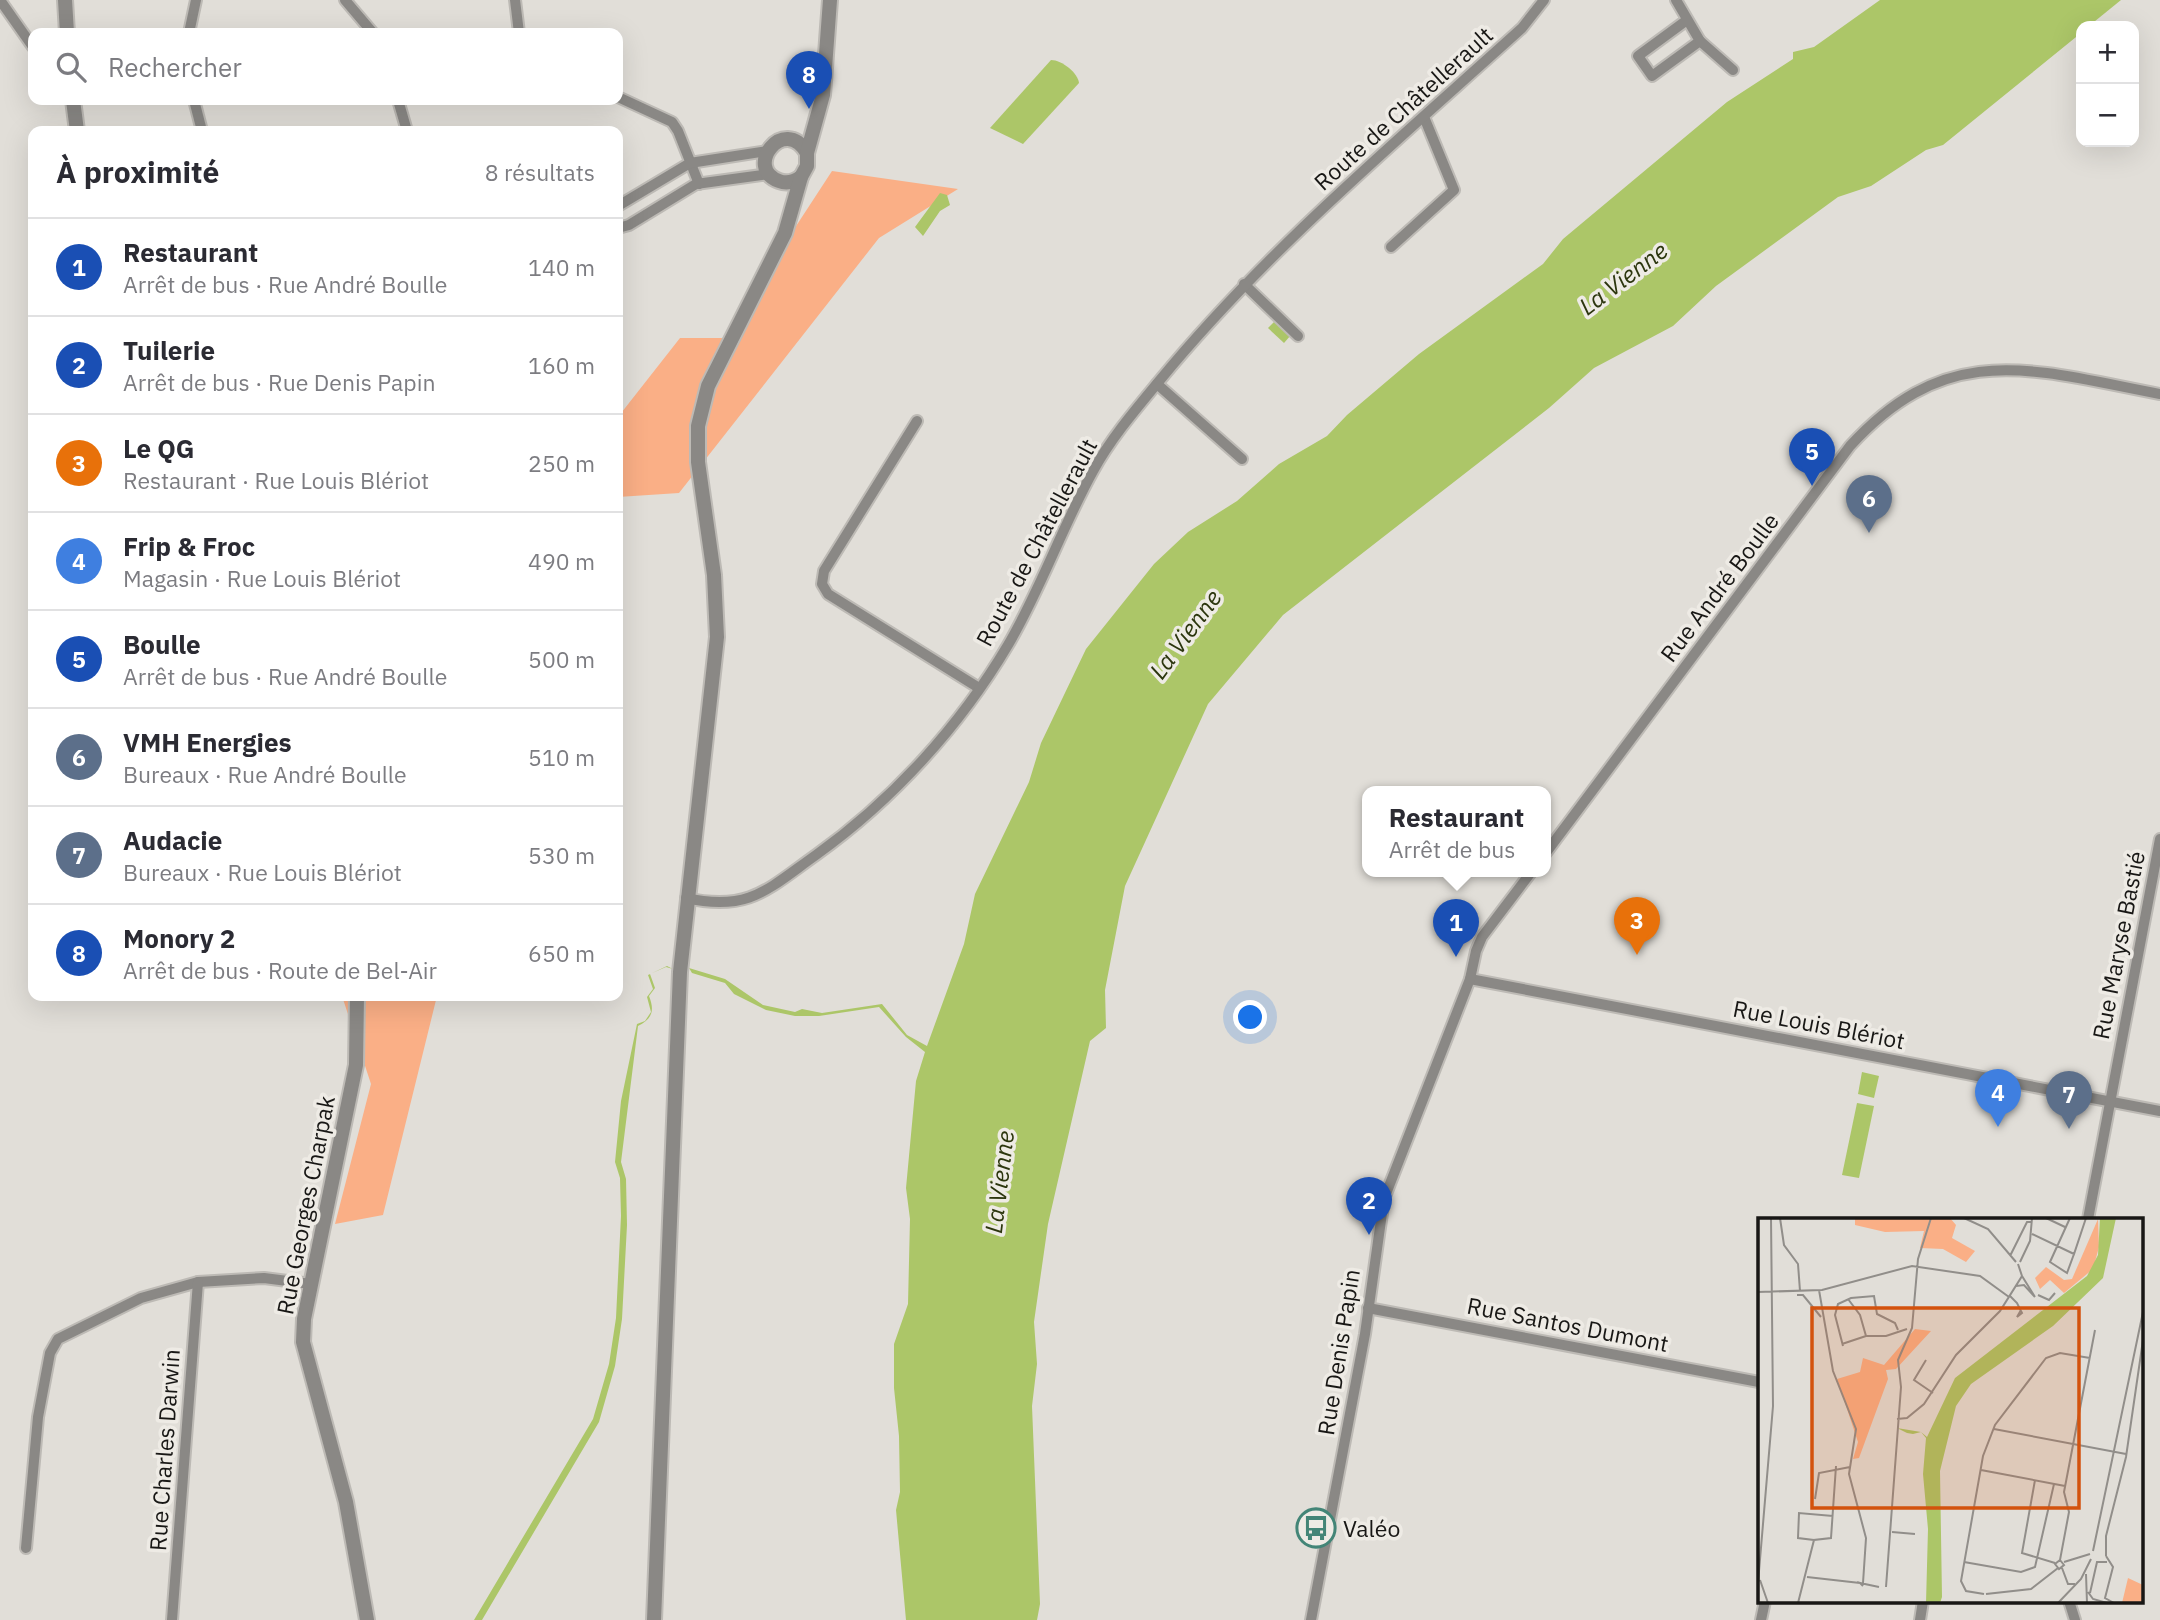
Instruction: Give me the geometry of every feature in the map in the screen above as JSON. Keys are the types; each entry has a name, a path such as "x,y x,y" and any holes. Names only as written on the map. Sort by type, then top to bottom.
{"street":[{"path":"0,0 28,40"},
{"path":"65,0 67,28"},
{"path":"190,28 196,0"},
{"path":"345,0 369,28"},
{"path":"515,0 518,28"},
{"path":"654,1620 678,1008 687,898 717,638 714,575 698,462 698,426 717,366 789,222 801,177 807,166 807,153 825,85 830,0"},
{"name":"Route de Châtellerault","path":"687,898 740,902 766,891 839,838 872,810 936,745 979,688 1029,606 1095,467 1157,384 1244,284 1522,28 1544,0"},
{"path":"1676,0 1700,41 1733,70"},
{"path":"1687,20 1638,56 1652,76 1700,41"},
{"path":"623,99 672,122 699,184"},
{"path":"73,105 76,126"},
{"path":"195,105 201,126"},
{"path":"399,105 406,126"},
{"path":"789,222 787,200 765,163 767,151 777,141 791,140 818,115"},
{"path":"1391,247 1454,190 1424,117"},
{"path":"791,140 807,153"},
{"path":"623,203 690,163 767,151"},
{"path":"623,227 679,192 699,184 774,178 790,182 801,177"},
{"path":"1244,284 1298,336"},
{"name":"Rue André Boulle","path":"1551,845 1850,446 1892,406 1932,383 1979,370 2005,368 2032,369 2160,394"},
{"path":"1157,384 1242,459"},
{"path":"917,421 824,571 822,584 828,594 979,688"},
{"name":"Rue Maryse Bastié","path":"2088,1218 2160,839"},
{"path":"1470,979 1482,937 1527,877"},
{"name":"Rue Louis Blériot","path":"1470,979 2160,1111"},
{"name":"Rue Denis Papin","path":"1311,1620 1368,1308 1384,1199 1470,979"},
{"name":"Rue Georges Charpak","path":"357,1001 356,1065 311,1284 303,1342 346,1502 367,1620"},
{"path":"26,1548 36,1431 50,1353 58,1339 141,1298 198,1282 253,1278 311,1284"},
{"name":"Rue Charles Darwin","path":"172,1620 198,1282"},
{"name":"Rue Santos Dumont","path":"1368,1308 1758,1382"},
{"path":"1761,1620 1765,1602"},
{"path":"1920,1620 1923,1602"},
{"path":"2069,1602 2075,1620"}],"shaded area":[{"path":"832,171 958,189 879,238 679,493 623,497 623,411 680,338 723,338"},
{"path":"344,1001 436,1001 383,1215 335,1224 371,1084"}],"water":[{"name":"La Vienne","path":"1880,0 2121,0 2095,21 2076,21 2076,37 1943,145 1926,150 1871,186 1838,197 1716,286 1673,326 1594,368 1549,408 1283,615 1208,704 1125,886 1105,990 1106,1028 1090,1041 1048,1224 1034,1322 1037,1364 1032,1406 1040,1604 1037,1620 906,1620 896,1510 900,1492 894,1344 908,1304 910,1219 906,1188 916,1081 925,1052 906,1037 879,1007 819,1016 795,1016 766,1010 734,994 725,983 692,973 689,968 725,979 763,1005 795,1012 802,1009 822,1013 882,1004 907,1035 927,1046 964,944 975,894 1029,782 1041,743 1086,649 1154,564 1188,532 1237,501 1279,464 1327,436 1347,415 1419,354 1543,264 1563,239 1727,102 1793,59 1793,52 1814,47"},
{"path":"1051,60 1069,68 1079,83 1023,144 990,128"},
{"path":"940,193 947,195 950,205 940,211 923,236 915,227"},
{"path":"1276,320 1291,335 1284,343 1268,328"},
{"path":"650,974 655,988 649,996 652,1010 649,1017 645,1020 651,1012 647,997 653,989 648,975"},
{"path":"644,1021 638,1026 621,1162 626,1179 627,1225 622,1319 615,1366 599,1422 482,1620 474,1620 593,1419 609,1364 616,1318 621,1216 620,1178 615,1162 621,1101 637,1024"},
{"path":"1862,1072 1879,1076 1874,1098 1858,1094"},
{"path":"1857,1103 1874,1106 1859,1178 1842,1175"}],"place":[{"name":"Monory 2","path":"809,109"},
{"name":"Boulle","path":"1812,486"},
{"name":"VMH Energies","path":"1869,533"},
{"name":"Le QG","path":"1637,955"},
{"name":"Restaurant","path":"1456,957"},
{"name":"Frip & Froc","path":"1998,1127"},
{"name":"Audacie","path":"2069,1129"},
{"name":"Tuilerie","path":"1369,1235"},
{"name":"Valéo","path":"1316,1528"}]}
